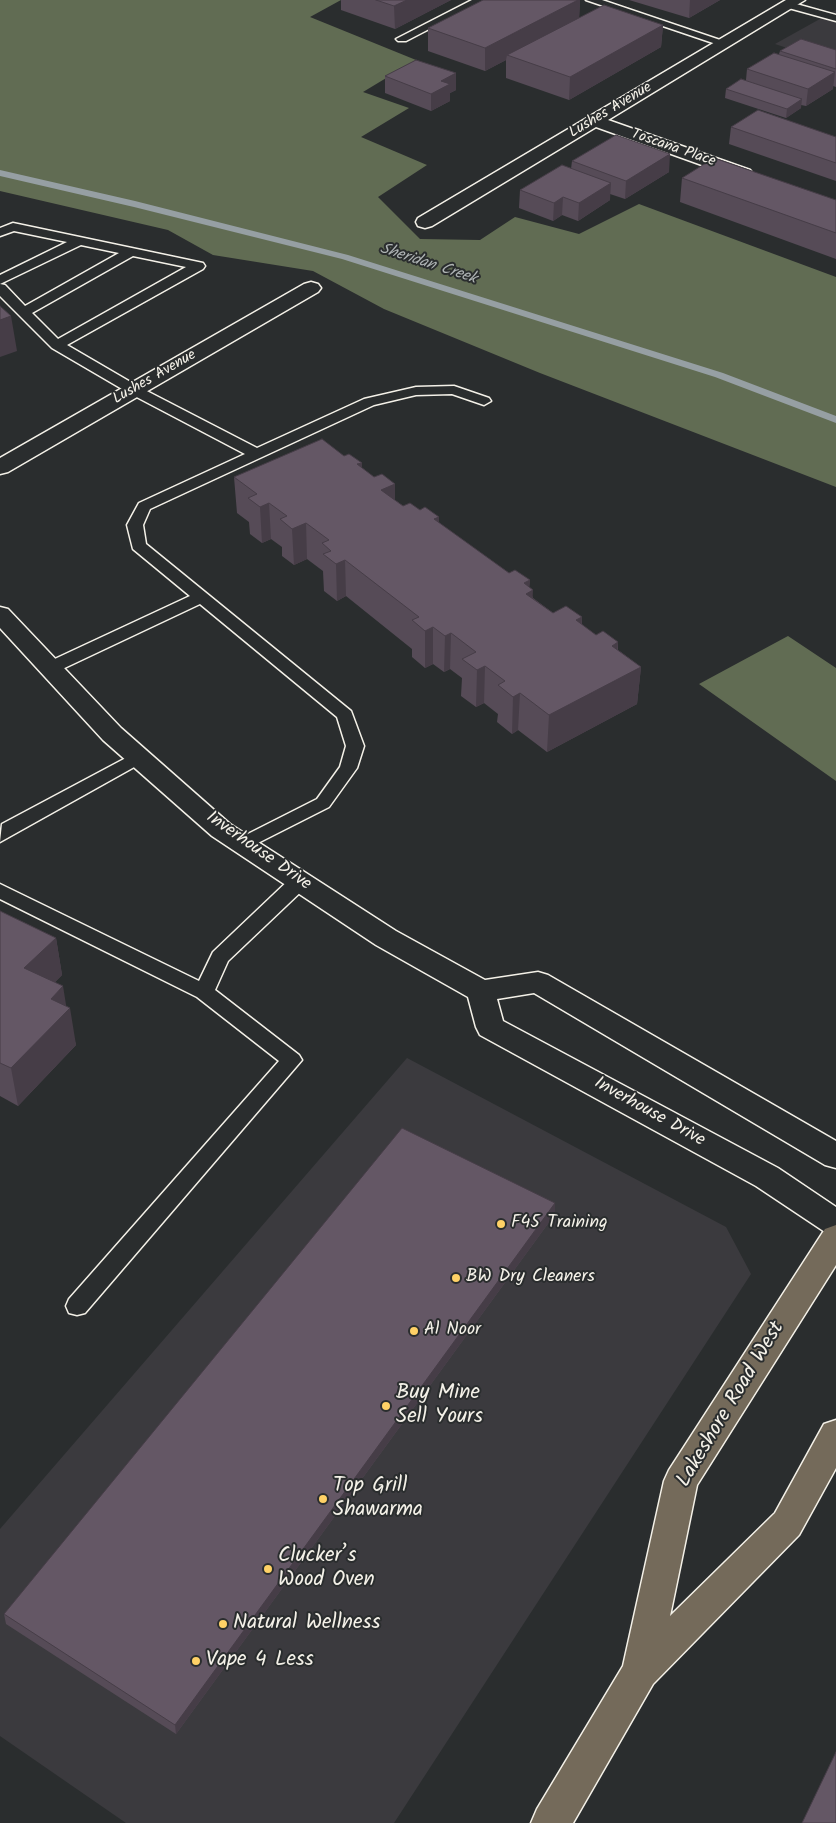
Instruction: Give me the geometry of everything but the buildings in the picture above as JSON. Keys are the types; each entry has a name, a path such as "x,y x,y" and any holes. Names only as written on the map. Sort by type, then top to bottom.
{"main road":[{"name":"Lakeshore Road West","path":"640,1671 681,1481 836,1238"},
{"name":"Lakeshore Road West","path":"551,1823 640,1671 787,1524 836,1436"}],"street":[{"name":"Lushes Avenue","path":"425,222 793,2"},
{"name":"Toscana Place","path":"595,121 759,179"},
{"name":"Lushes Avenue","path":"0,467 311,288"},
{"name":"Inverhouse Drive","path":"0,614 112,734 221,830 386,938 481,991 490,1027 767,1177 836,1223"},
{"path":"481,991 538,982 836,1156"}],"lane":[{"path":"402,39 480,0"},
{"path":"591,0 723,43"},
{"path":"793,2 836,18"},
{"path":"0,232 7,225 198,266 57,344"},
{"path":"0,280 79,241"},
{"path":"24,312 131,252"},
{"path":"0,288 57,344 134,390 255,453"},
{"path":"242,844 323,803 348,768 355,746 345,715 139,546 135,525 144,506 368,402 416,391 454,390 484,401"},
{"path":"50,668 202,597"},
{"path":"0,836 8,828 139,757"},
{"path":"204,992 220,957 299,882"},
{"path":"0,891 204,992 292,1060 77,1306"}],"shaded area":[{"path":"836,10 836,64 775,44"},
{"path":"407,1058 726,1227 751,1274 394,1823 126,1823 0,1736 0,1529"}],"green space":[{"path":"0,0 341,0 310,17 416,60 363,92 409,108 361,137 427,165 378,197 420,239 480,240 515,217 579,234 639,204 836,277 836,487 540,373 384,309 313,271 213,255 168,230 0,191"},
{"path":"788,636 836,668 836,781 699,684"}],"waterway":[{"name":"Sheridan Creek","path":"0,173 135,204 345,257 719,375 836,420"}],"place":[{"name":"F45 Training","path":"501,1224"},
{"name":"BW Dry Cleaners","path":"456,1278"},
{"name":"Al Noor","path":"414,1331"},
{"name":"Buy Mine Sell Yours","path":"386,1406"},
{"name":"Top Grill Shawarma","path":"323,1499"},
{"name":"Clucker’s Wood Oven","path":"268,1569"},
{"name":"Natural Wellness","path":"223,1624"},
{"name":"Vape 4 Less","path":"196,1661"}]}
